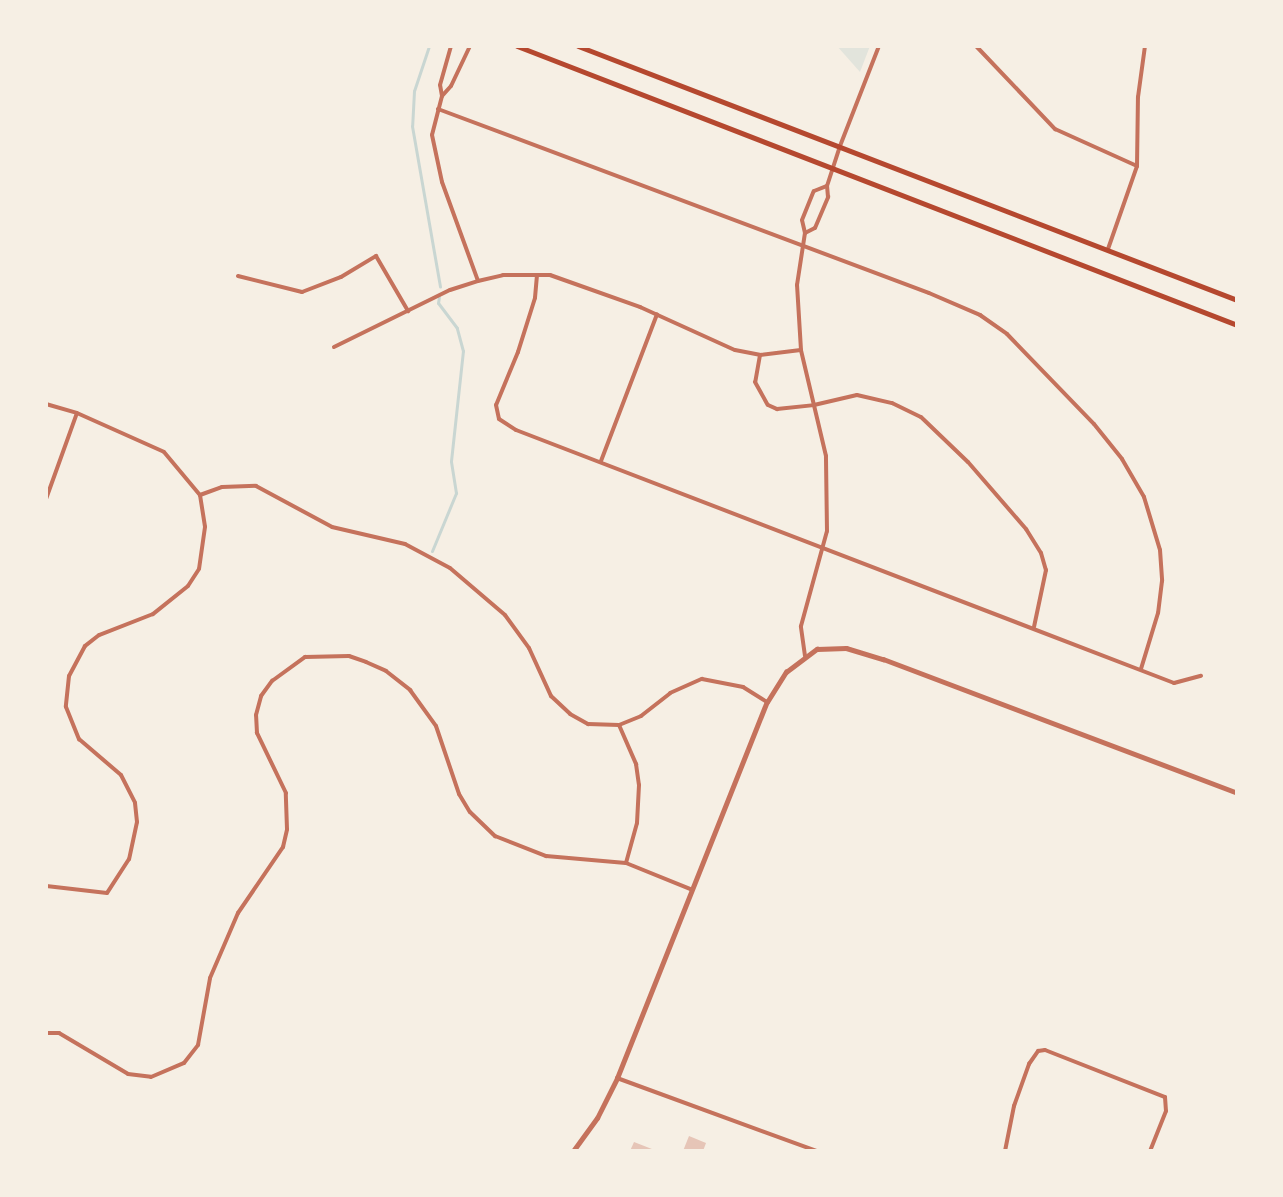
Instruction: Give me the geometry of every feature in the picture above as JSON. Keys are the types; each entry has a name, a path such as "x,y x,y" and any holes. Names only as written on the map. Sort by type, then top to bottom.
{"main road":[{"path":"517,46 1237,325"},
{"path":"578,46 1237,300"}],"street":[{"path":"442,96 440,85 451,46"},
{"path":"470,46 451,86 442,96 432,135 435,158 478,281"},
{"path":"805,233 815,228 828,197 827,186 840,146 879,46"},
{"path":"976,46 1055,129 1137,166"},
{"path":"1108,249 1137,166 1139,86 1145,46"},
{"path":"438,109 980,315 1007,334 1094,424 1122,459 1144,497 1160,550 1158,613 1141,669"},
{"path":"805,656 801,626 824,550 826,456 801,350 797,285 805,233 802,220 814,191 827,186"},
{"path":"238,276 302,292 341,277 376,256 408,311"},
{"path":"334,347 478,281 503,275 550,275 657,314 735,350 760,355 801,350"},
{"path":"537,275 535,298 518,352 496,405 499,419 516,430 1174,683 1201,676"},
{"path":"600,462 657,314"},
{"path":"760,355 755,382 768,405 777,409 814,405 857,395 892,403 921,417 968,462 1026,529 1041,553 1046,570 1034,627"},
{"path":"46,404 77,413 164,452 200,495 204,549 199,569 188,586 153,614 99,635 85,646 75,661 66,692 66,707 79,739 121,775 129,787 137,822 129,859 107,893 46,886"},
{"path":"46,499 77,413"},
{"path":"200,495 222,487 256,486 332,527 405,544 450,568 505,615 529,648 551,696 570,714 588,724 619,725 641,716 670,693 702,679 743,687 767,702"},
{"path":"573,1151 597,1118 617,1078 767,702 786,672 817,649 832,647 883,659 1237,793"},
{"path":"46,1033 59,1033 128,1074 151,1077 184,1063 198,1045 210,978 238,913 283,847 287,829 286,793 257,733 256,715 261,696 272,681 305,657 349,656 386,671 410,690 436,726 459,794 470,812 495,836 546,856 626,863 690,889"},
{"path":"619,725 636,764 639,785 637,823 626,863"},
{"path":"1005,1151 1014,1106 1029,1064 1038,1051 1045,1050 1165,1097 1166,1111 1150,1151"},
{"path":"617,1078 817,1151"},
{"path":"793,1151 796,1143"}],"shaded area":[{"path":"837,46 870,46 860,72"}],"building":[{"path":"689,1136 706,1143 703,1151 683,1151"},
{"path":"634,1142 657,1151 630,1151"}],"waterway":[{"path":"429,46 414,91 412,126 440,287"},
{"path":"432,551 456,493 451,461 463,351 457,328 438,303 439,297"}]}
